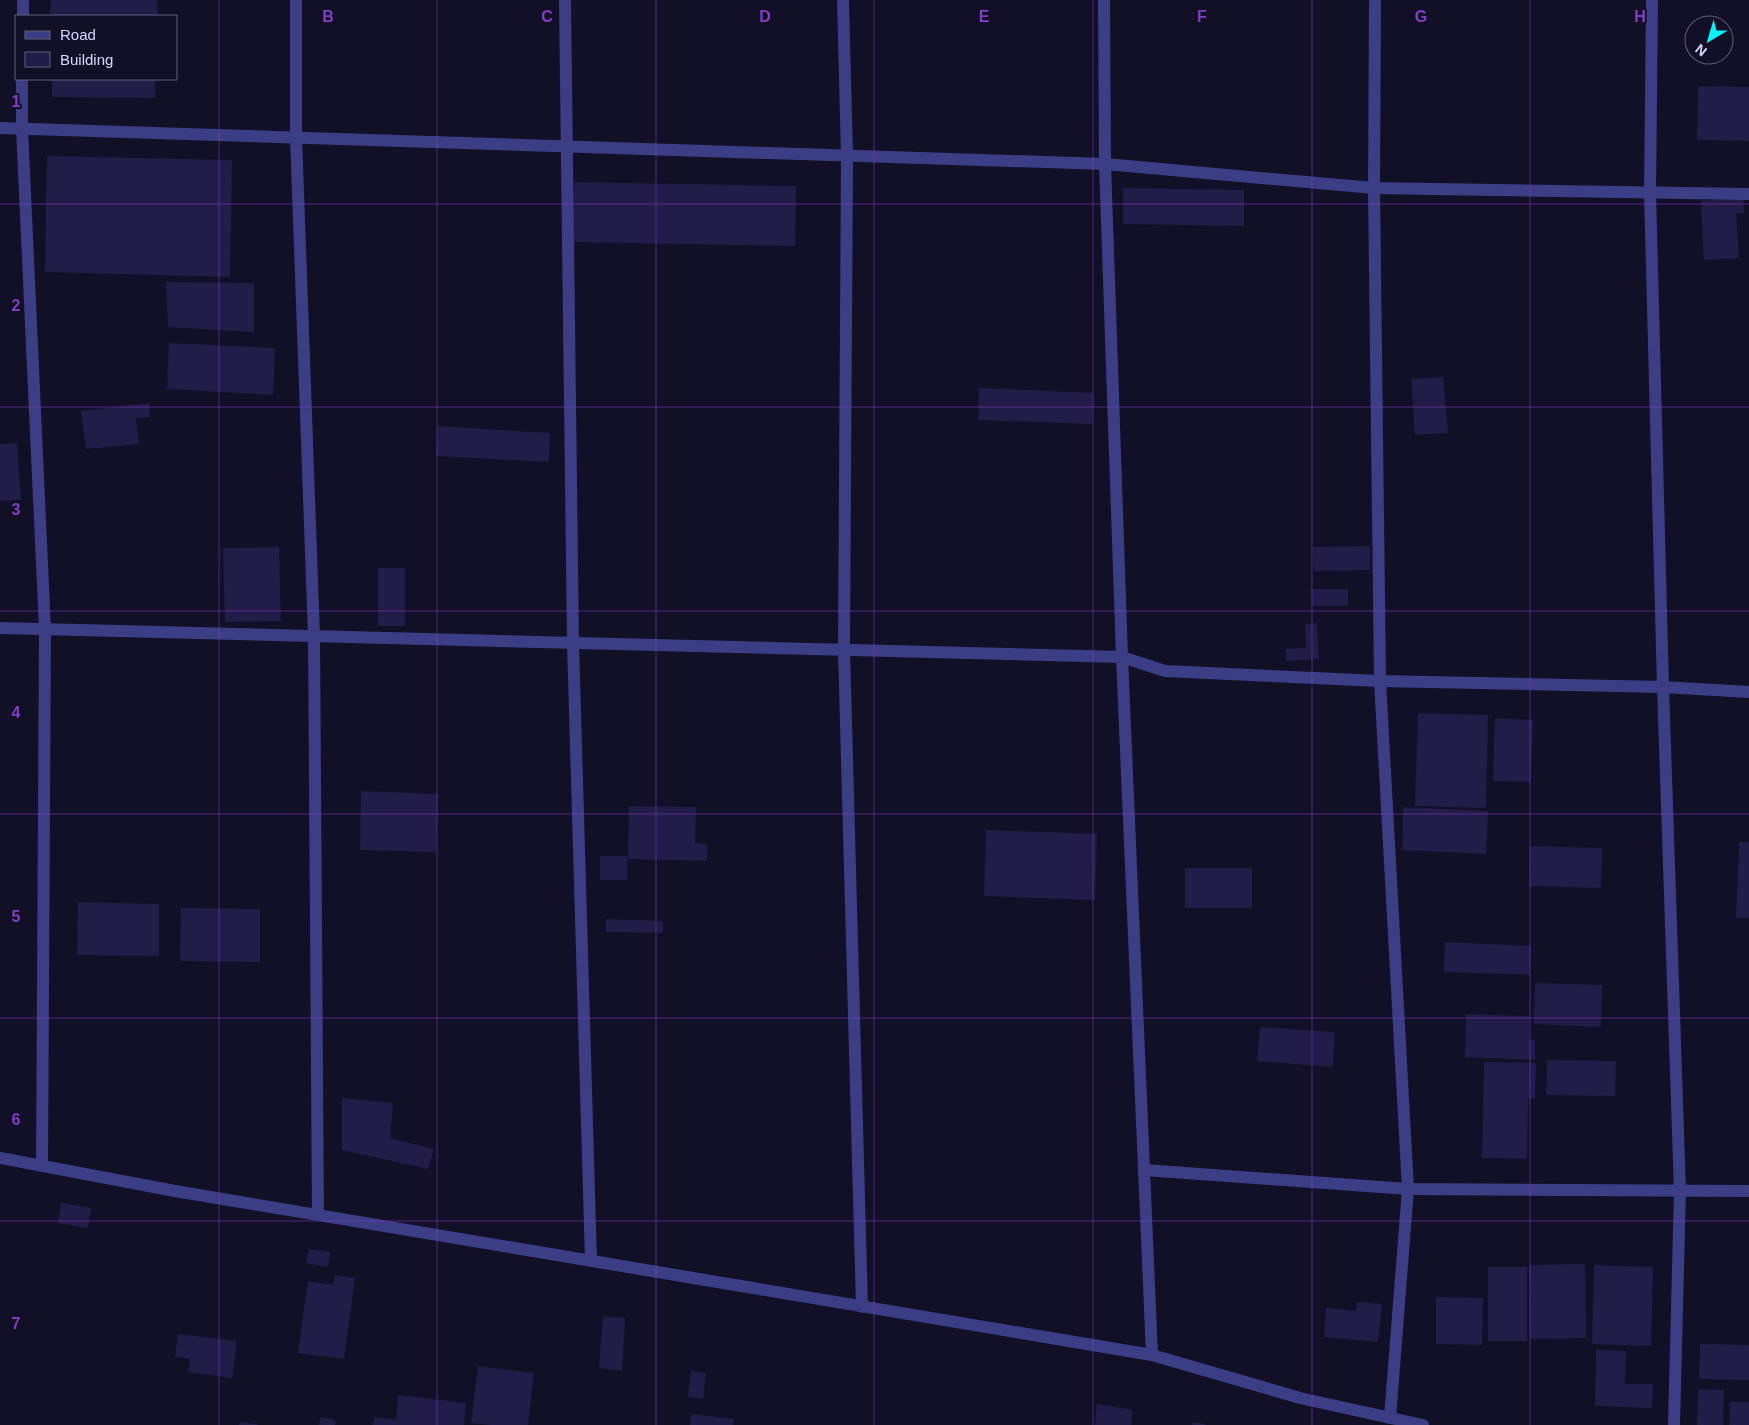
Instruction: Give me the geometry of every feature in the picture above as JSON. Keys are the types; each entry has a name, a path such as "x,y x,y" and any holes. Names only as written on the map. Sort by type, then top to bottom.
{"street":[{"path":"23,15 24,0"},
{"path":"296,0 296,137 314,636 318,1215"},
{"path":"565,0 573,643 591,1261"},
{"path":"843,0 847,156 844,650 862,1306"},
{"path":"1104,0 1105,164 1122,657 1152,1355"},
{"path":"1375,0 1374,188 1380,681 1408,1189 1390,1418"},
{"path":"1652,0 1650,192 1663,687 1680,1191 1674,1425"},
{"path":"22,80 22,128 45,629 42,1166"},
{"path":"0,128 1105,164 1374,188 1749,194"},
{"path":"0,628 1122,657 1165,671 1380,681 1663,687 1749,692"},
{"path":"0,1158 175,1191 1152,1355 1300,1398 1423,1425"},
{"path":"1144,1170 1408,1189 1749,1191"}],"building":[{"path":"51,0 158,0 157,15 50,15"},
{"path":"52,80 155,80 155,98 52,97"},
{"path":"1698,86 1749,87 1749,141 1697,140"},
{"path":"47,156 232,160 230,277 45,272"},
{"path":"574,182 796,186 795,246 573,242"},
{"path":"1123,188 1244,190 1244,226 1123,224"},
{"path":"1743,198 1744,213 1736,213 1739,258 1704,260 1701,201"},
{"path":"166,282 254,283 254,332 168,327"},
{"path":"169,343 275,348 273,395 167,389"},
{"path":"1443,377 1448,433 1415,435 1411,379"},
{"path":"979,388 1093,393 1092,424 978,420"},
{"path":"149,403 150,417 136,418 139,444 86,449 81,411"},
{"path":"438,426 550,433 549,462 436,456"},
{"path":"17,443 21,500 0,501 0,444"},
{"path":"1370,546 1370,570 1314,571 1313,547"},
{"path":"279,547 281,621 225,622 223,548"},
{"path":"378,568 405,568 405,626 378,626"},
{"path":"1311,589 1348,589 1348,606 1312,606"},
{"path":"1317,623 1319,659 1286,661 1286,649 1306,648 1305,624"},
{"path":"1418,713 1488,715 1486,808 1415,806"},
{"path":"1495,718 1533,720 1531,782 1493,781"},
{"path":"361,791 438,794 436,852 360,850"},
{"path":"629,806 696,807 695,843 707,844 707,861 628,859"},
{"path":"1403,807 1488,811 1486,854 1402,850"},
{"path":"986,830 1097,834 1095,900 984,896"},
{"path":"1739,842 1749,842 1749,918 1736,918"},
{"path":"1530,846 1602,848 1601,888 1529,886"},
{"path":"600,856 627,856 627,880 600,880"},
{"path":"1185,868 1252,868 1252,908 1185,908"},
{"path":"78,902 159,904 159,956 77,955"},
{"path":"181,908 260,909 260,962 180,961"},
{"path":"606,919 663,921 663,933 606,932"},
{"path":"1445,942 1531,946 1530,975 1444,972"},
{"path":"1535,983 1602,985 1601,1027 1534,1024"},
{"path":"1466,1014 1529,1016 1529,1039 1535,1040 1535,1060 1465,1057"},
{"path":"1260,1027 1335,1032 1333,1067 1257,1061"},
{"path":"1547,1060 1616,1061 1615,1096 1546,1095"},
{"path":"1484,1062 1536,1063 1535,1098 1528,1099 1527,1159 1482,1158"},
{"path":"342,1098 393,1103 390,1138 434,1149 428,1169 342,1150"},
{"path":"61,1203 91,1208 88,1228 58,1223"},
{"path":"309,1249 330,1252 328,1267 306,1263"},
{"path":"1585,1264 1586,1338 1530,1339 1529,1265"},
{"path":"1594,1265 1653,1267 1651,1346 1592,1344"},
{"path":"1488,1267 1527,1267 1527,1341 1488,1341"},
{"path":"335,1275 355,1278 344,1359 298,1353 308,1281 333,1285"},
{"path":"1436,1297 1483,1298 1482,1345 1436,1344"},
{"path":"1357,1302 1382,1304 1378,1342 1324,1337 1326,1308 1356,1311"},
{"path":"603,1316 625,1318 622,1371 599,1368"},
{"path":"178,1334 237,1341 232,1378 188,1372 190,1359 175,1357"},
{"path":"1700,1344 1749,1345 1749,1380 1699,1379"},
{"path":"1596,1350 1626,1351 1625,1384 1653,1384 1652,1408 1595,1406"},
{"path":"478,1366 534,1373 528,1425 471,1423"},
{"path":"691,1371 706,1373 703,1399 688,1397"},
{"path":"1698,1389 1724,1390 1723,1425 1697,1425"},
{"path":"398,1395 466,1403 464,1425 373,1425 374,1417 396,1420"},
{"path":"1730,1402 1749,1402 1749,1425 1729,1425"},
{"path":"1097,1404 1133,1410 1131,1425 1095,1425"},
{"path":"691,1414 734,1419 733,1425 690,1425"},
{"path":"320,1417 335,1420 335,1425 319,1425"},
{"path":"240,1422 257,1424 257,1425 239,1425"},
{"path":"1193,1422 1205,1424 1205,1425 1192,1425"}]}
